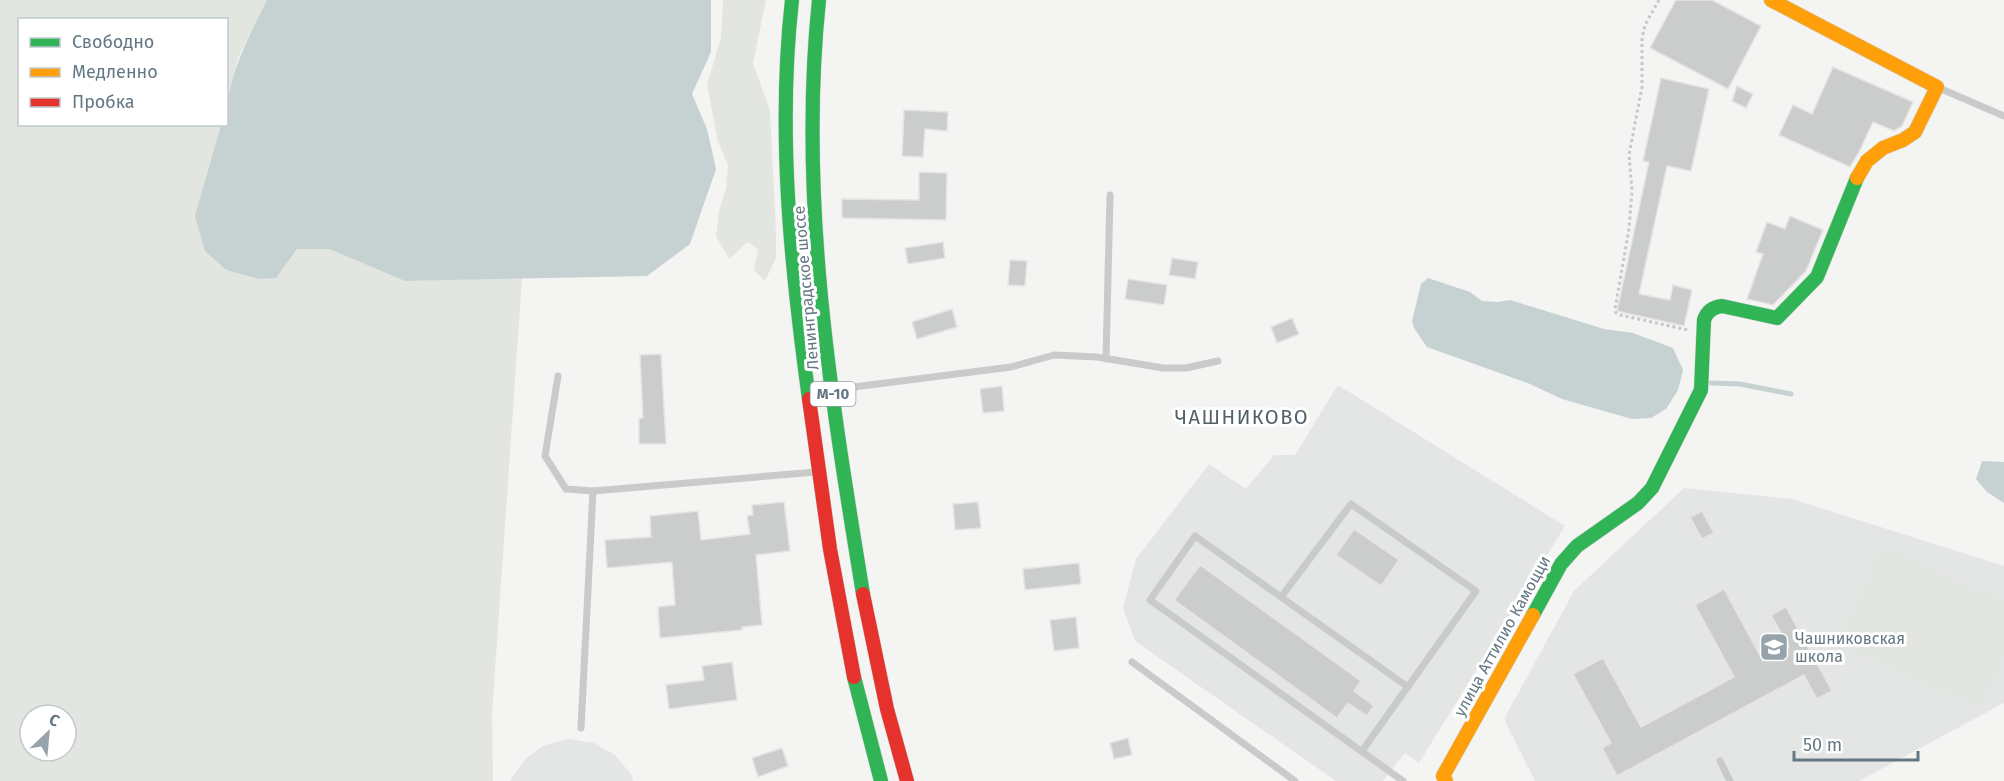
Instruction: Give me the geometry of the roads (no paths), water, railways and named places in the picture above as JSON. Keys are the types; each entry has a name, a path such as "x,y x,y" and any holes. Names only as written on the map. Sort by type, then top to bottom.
{"main road":[{"name":"Ленинградское шоссе","path":"792,0 786,80 787,154 796,293 807,390 855,685 881,781"},
{"name":"Ленинградское шоссе","path":"819,0 812,74 812,143 821,293 832,390 870,629 889,718 907,781"},
{"path":"1771,0 1937,87"},
{"name":"улица Аттилио Камоцци","path":"1443,780 1561,564 1577,546 1638,503 1652,488 1701,390 1705,317 1713,308 1728,306 1777,318 1817,277 1863,166 1878,151 1915,132 1937,87"}],"lane":[{"path":"1937,87 2004,116"},
{"path":"1106,358 1110,195"},
{"path":"832,390 1011,367 1054,355 1074,354 1163,368 1186,368 1218,361"},
{"path":"558,376 545,456 566,489 593,491 819,471"},
{"path":"581,728 593,491"},
{"path":"1281,597 1351,504 1476,591 1362,752"},
{"path":"1403,781 1150,600 1195,536 1408,687"},
{"path":"1132,662 1295,781"},
{"path":"1720,761 1730,781"}],"waterway":[{"path":"1711,383 1740,384 1791,394"}],"place":[{"name":"Чашниковская школа","path":"1774,647"}],"district":[{"name":"ЧАШНИКОВО","path":"1242,417"}]}
